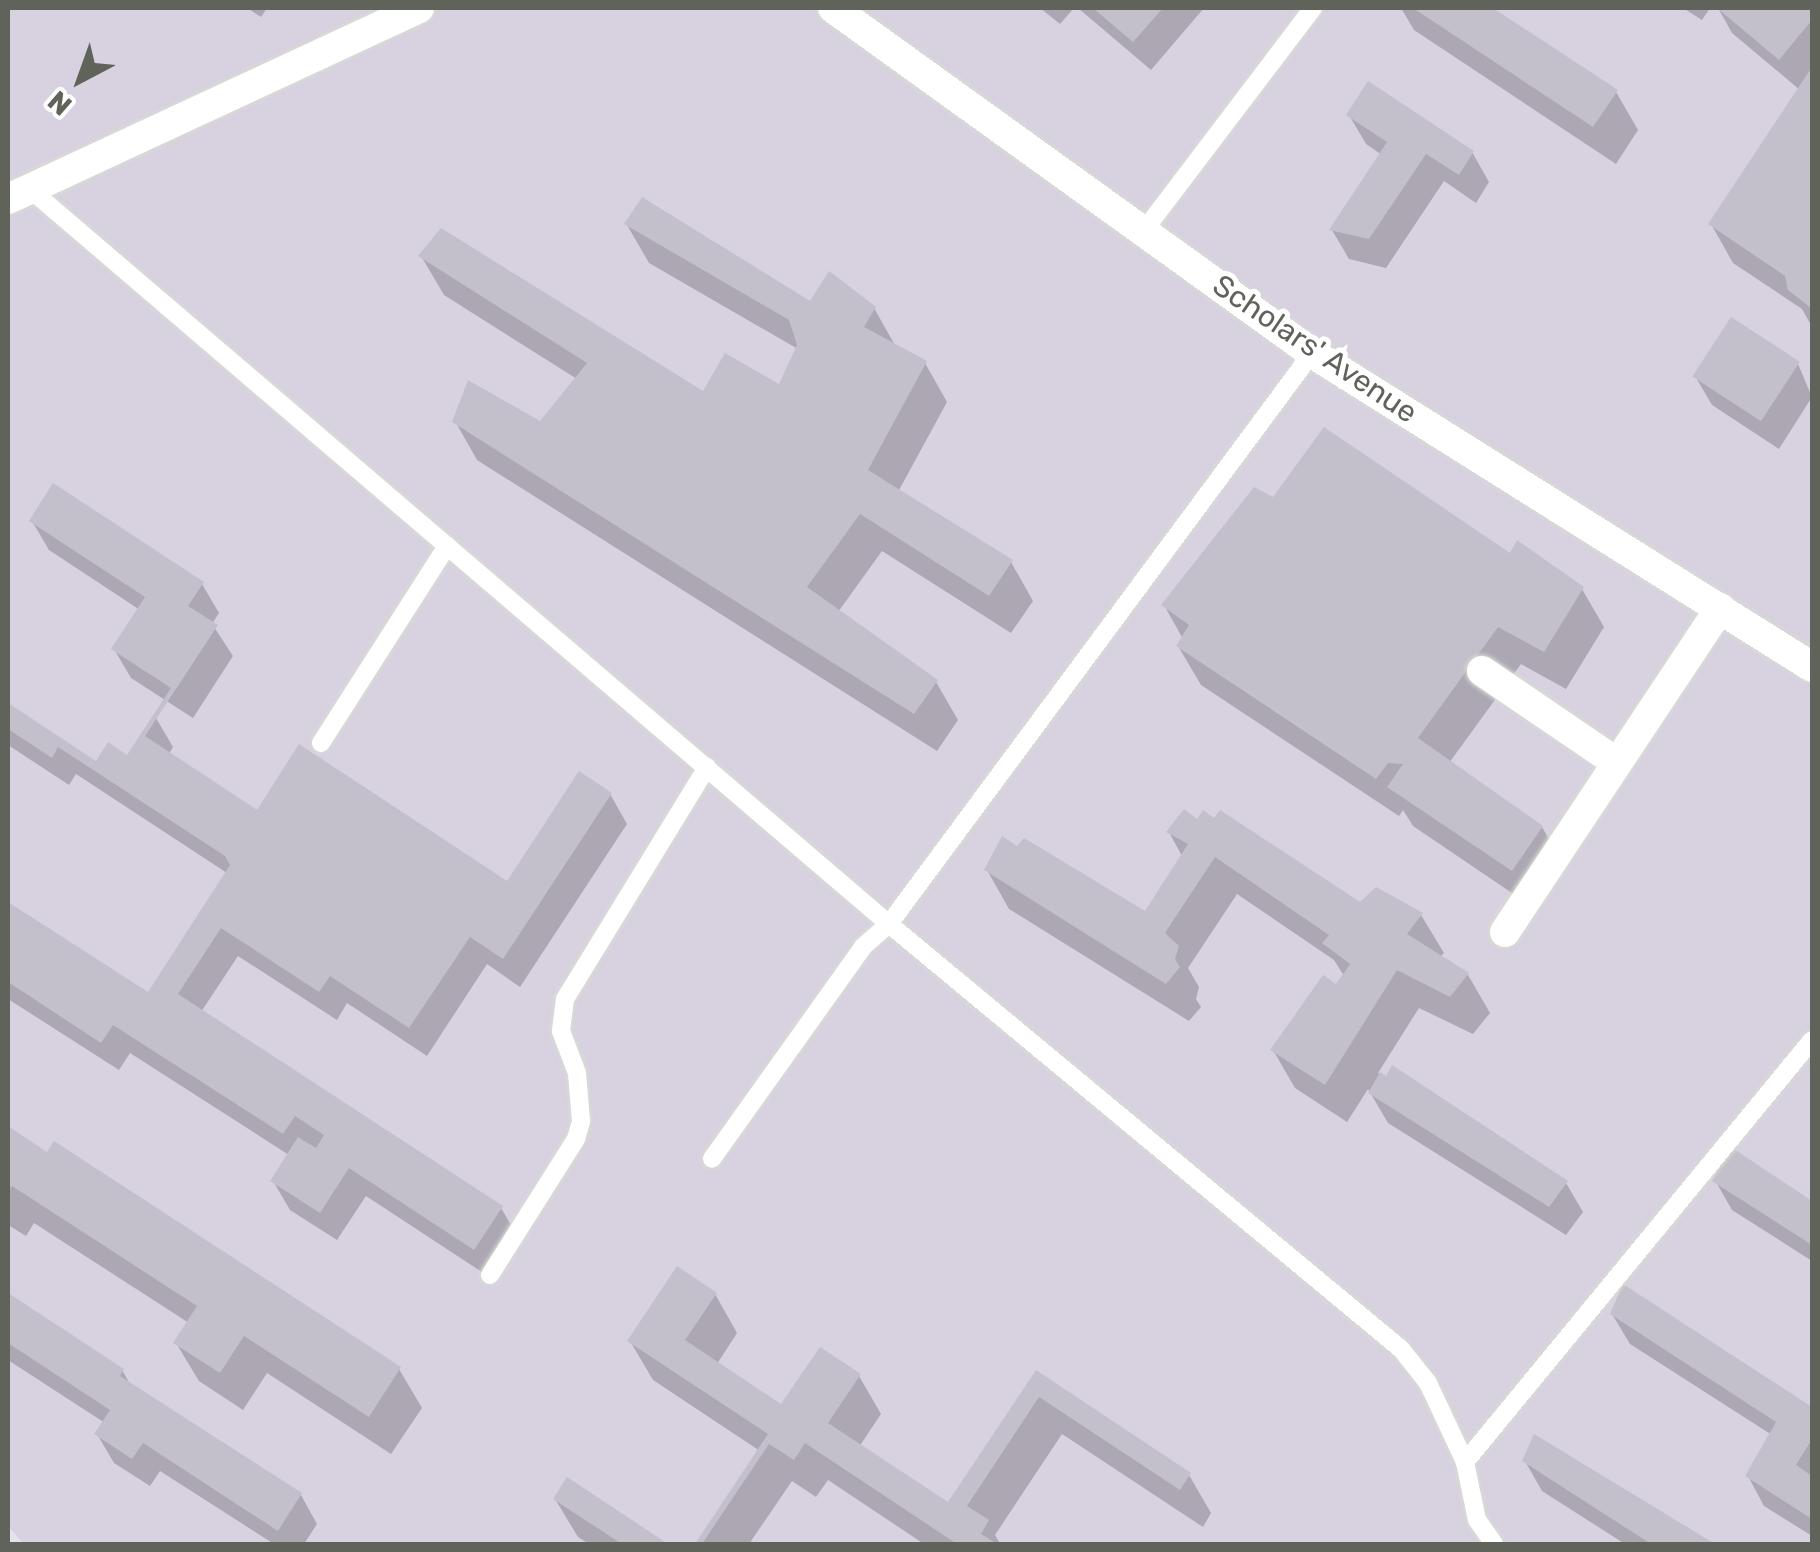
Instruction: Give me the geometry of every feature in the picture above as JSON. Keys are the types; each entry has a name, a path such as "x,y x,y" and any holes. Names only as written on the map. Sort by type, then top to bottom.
{"street":[{"path":"19,195 419,8"},
{"name":"Scholars' Avenue","path":"833,8 1312,352 1812,667"},
{"path":"1504,932 1720,608"},
{"path":"1482,671 1616,762"}],"lane":[{"path":"1144,232 1312,8"},
{"path":"19,195 447,546 889,924 1401,1349 1428,1383 1465,1462 1476,1520 1494,1544"},
{"path":"712,1159 863,947 889,924 1312,352"},
{"path":"321,742 447,546"},
{"path":"490,1275 576,1139 582,1100 561,1031 565,999 707,768"},
{"path":"1465,1462 1812,1040"}],"shaded area":[{"path":"8,8 1812,8 1812,1544 24,1544 8,1526"}],"building":[{"path":"1093,8 1163,8 1133,42"},
{"path":"1413,8 1493,8 1618,90 1593,127"},
{"path":"1717,8 1812,8 1812,20 1779,60"},
{"path":"1812,67 1812,309 1788,290 1785,276 1708,224"},
{"path":"1368,81 1474,151 1459,175 1426,154 1369,239 1329,230 1387,142 1346,115"},
{"path":"642,197 810,301 829,271 876,307 864,327 927,361 868,470 1013,560 989,596 860,514 807,587 938,680 914,714 452,422 468,380 540,421 587,363 418,256 441,228 703,391 725,353 779,384 797,345 789,320 624,224"},
{"path":"1731,317 1800,362 1761,421 1692,377"},
{"path":"1324,427 1510,553 1517,540 1584,587 1544,652 1498,627 1418,738 1543,826 1512,871 1387,787 1403,764 1388,763 1376,779 1176,646 1189,625 1161,605 1254,487 1273,497"},
{"path":"53,483 204,582 188,606 218,625 145,736 257,810 299,744 507,881 579,771 612,793 503,959 470,937 409,1028 330,976 319,992 221,928 178,994 503,1206 474,1250 349,1168 320,1213 270,1181 298,1137 316,1148 324,1135 295,1116 283,1134 113,1025 101,1043 8,982 8,902 148,992 230,865 225,856 58,747 52,758 8,729 8,703 96,761 108,742 127,755 171,688 111,649 145,597 29,521"},
{"path":"1184,809 1197,819 1203,810 1214,818 1220,810 1360,902 1376,887 1423,913 1407,934 1469,973 1450,997 1397,970 1325,1085 1270,1050 1323,975 1336,984 1350,964 1322,943 1329,935 1215,857 1165,933 1179,946 1175,959 1180,967 1166,984 984,870 1002,836 1017,846 1024,838 1145,911 1188,844 1166,832"},
{"path":"1392,1065 1568,1181 1549,1207 1368,1093 1380,1072 1386,1076"},
{"path":"8,1126 47,1152 54,1141 401,1367 369,1417 244,1336 220,1373 173,1343 197,1306 12,1186 8,1192"},
{"path":"1731,1147 1812,1201 1812,1245 1712,1181"},
{"path":"677,1266 717,1293 685,1340 781,1404 820,1347 861,1374 828,1423 948,1502 1036,1370 1191,1473 1180,1490 1039,1397 967,1506 989,1520 981,1534 997,1544 957,1544 805,1443 794,1460 769,1444 702,1544 695,1544 768,1434 627,1341"},
{"path":"1623,1284 1812,1407 1812,1439 1796,1465 1812,1476 1812,1519 1745,1476 1776,1422 1610,1314"},
{"path":"8,1293 124,1369 120,1376 302,1493 278,1531 143,1443 132,1459 94,1434 110,1410 8,1343"},
{"path":"1534,1434 1715,1544 1651,1544 1522,1461"},
{"path":"567,1477 668,1544 622,1544 553,1499"}]}
